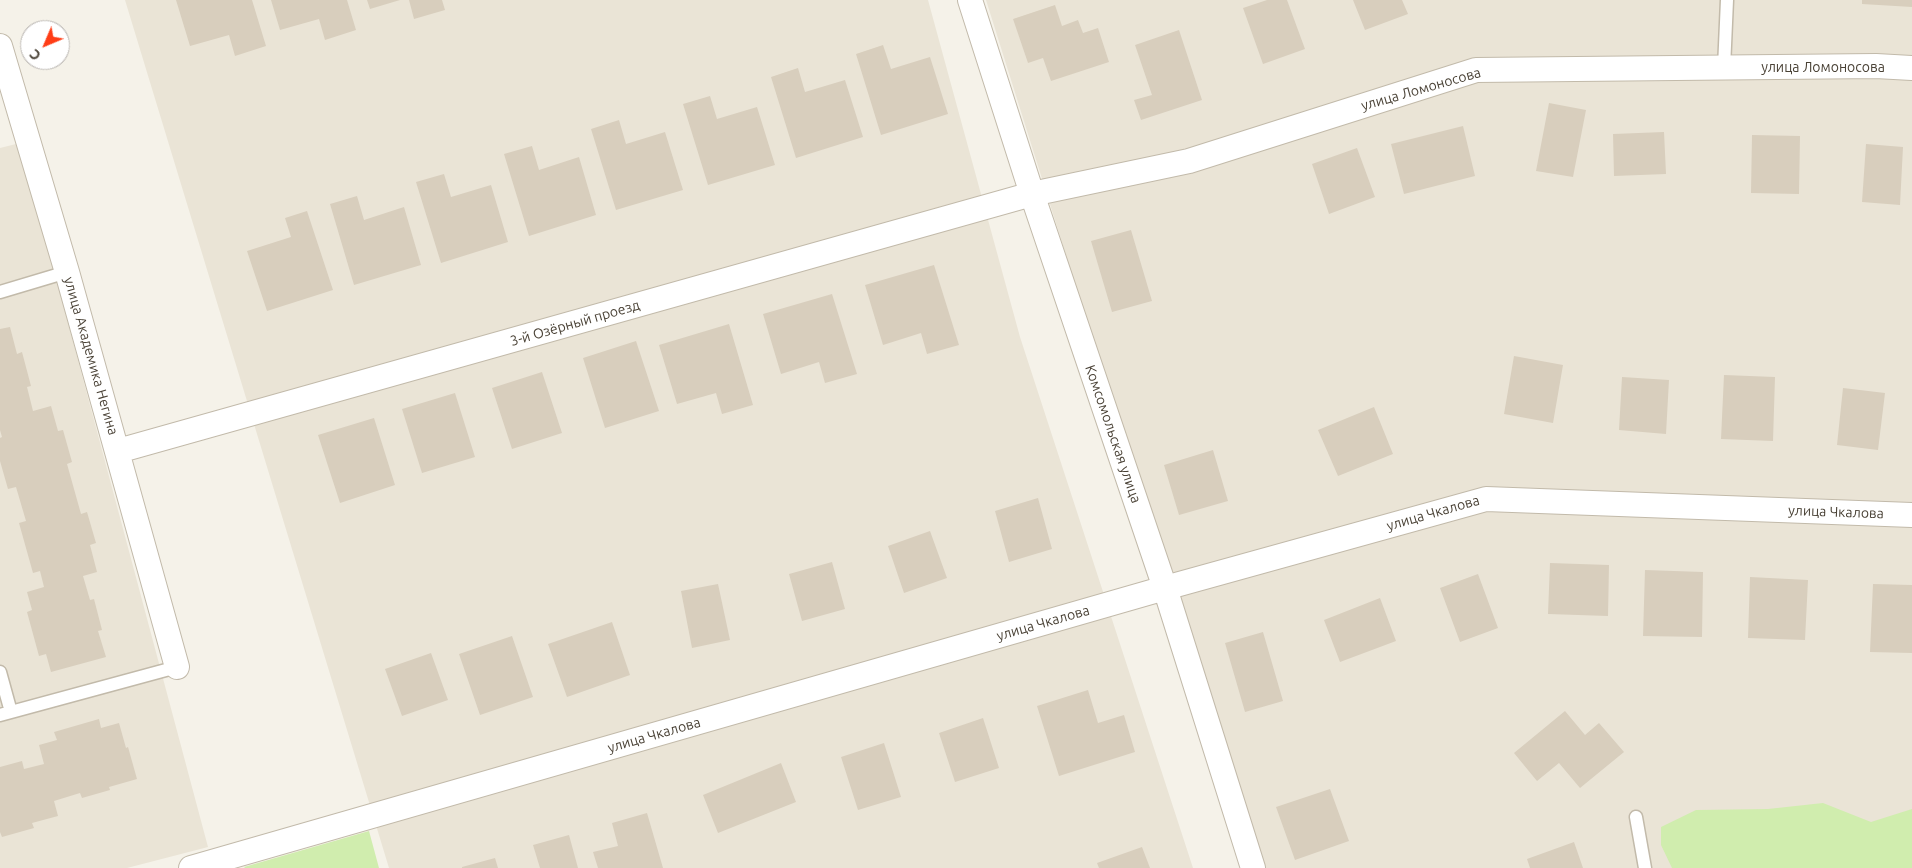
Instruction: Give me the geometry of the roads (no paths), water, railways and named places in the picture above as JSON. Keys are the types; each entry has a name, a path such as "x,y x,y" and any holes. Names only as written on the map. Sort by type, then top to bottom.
{"street":[{"name":"Комсомольская улица","path":"970,0 1032,194 1165,588 1254,868"},
{"name":"улица Академика Негина","path":"0,46 118,451 177,668"},
{"name":"улица Ломоносова","path":"1032,194 1188,161 1476,70 1876,66 1912,68"},
{"name":"3-й Озёрный проезд","path":"118,451 1032,194"},
{"name":"улица Чкалова","path":"191,868 1165,588 1486,499 1912,515"}],"lane":[{"path":"1724,68 1727,0"},
{"path":"0,292 67,272"},
{"path":"0,672 5,714 177,668"},
{"path":"1636,817 1645,868"}]}
